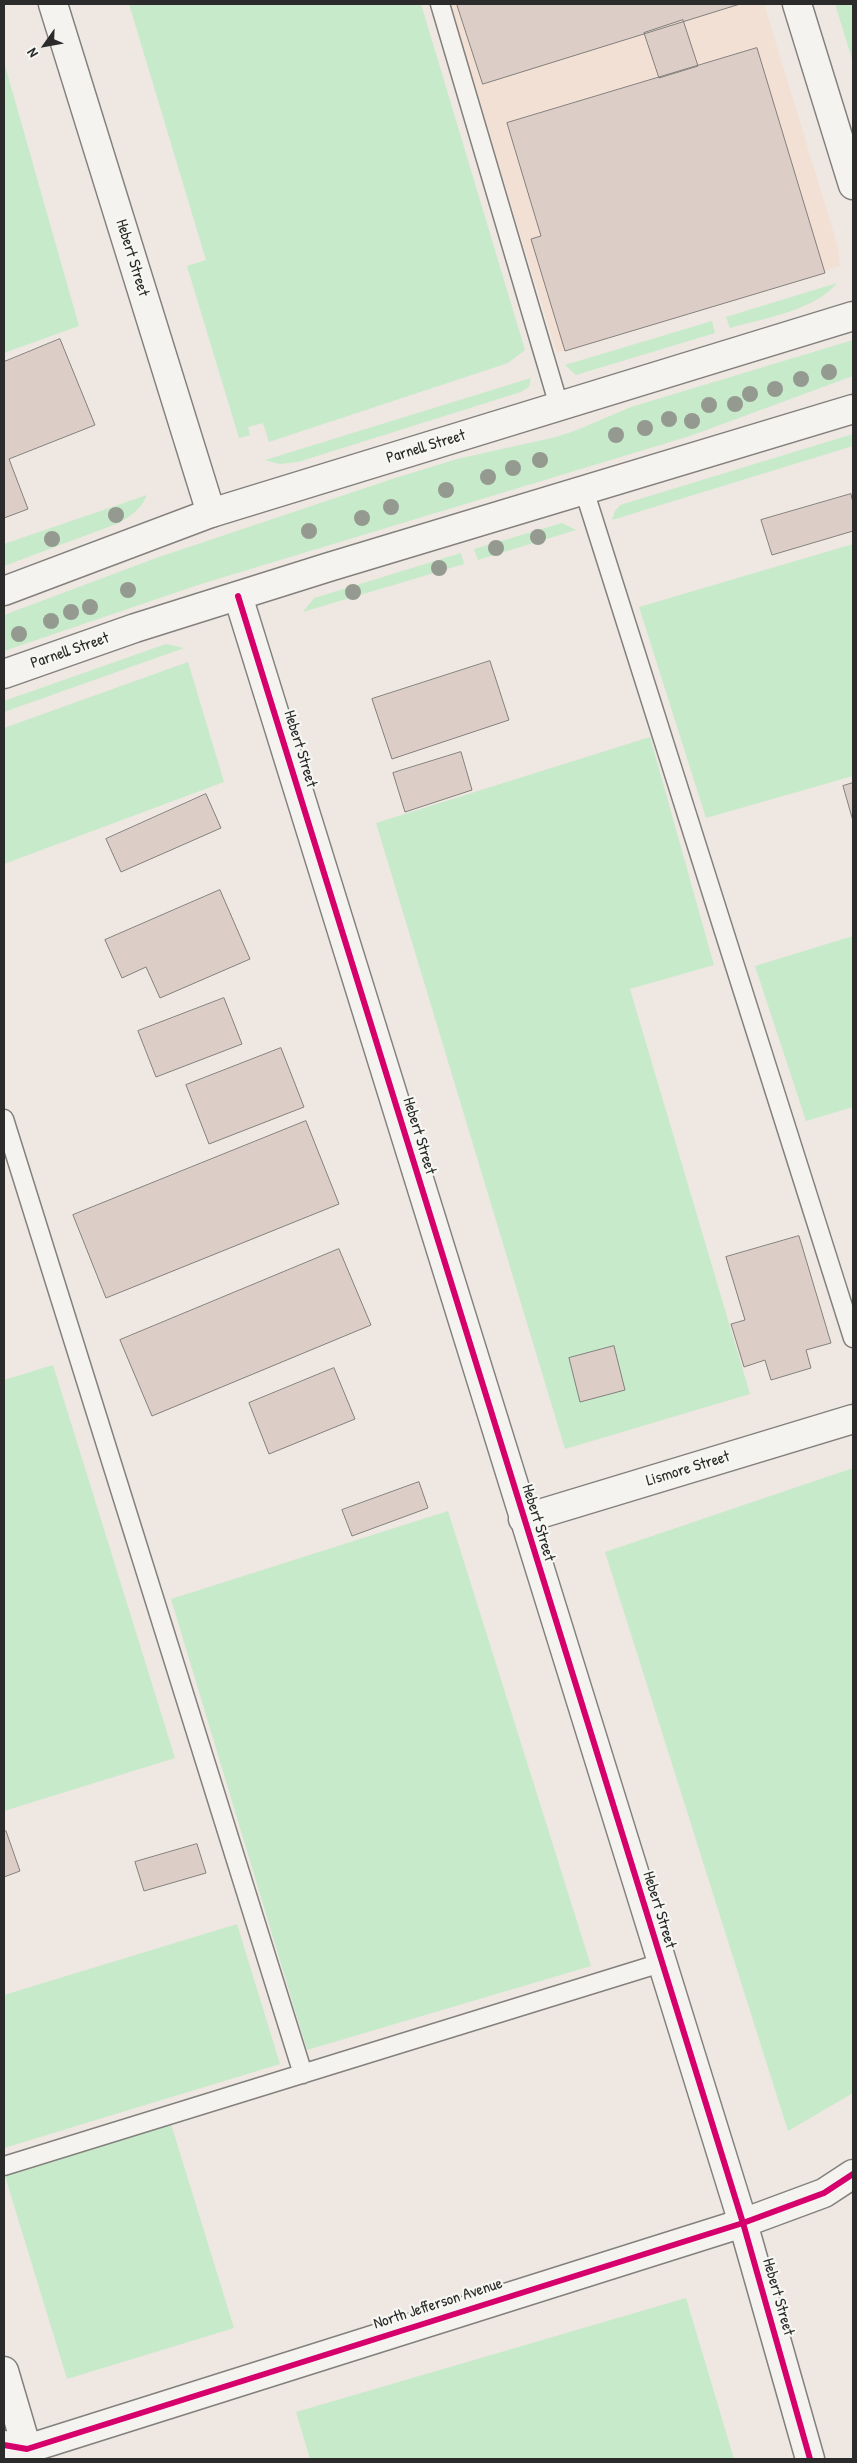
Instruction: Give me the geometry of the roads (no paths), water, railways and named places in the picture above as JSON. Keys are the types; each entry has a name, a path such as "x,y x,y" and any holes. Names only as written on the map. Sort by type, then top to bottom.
{"street":[{"name":"Hebert Street","path":"53,4 211,513"},
{"path":"797,4 853,185"},
{"name":"Parnell Street","path":"4,591 211,513 853,316"},
{"name":"Parnell Street","path":"4,674 238,596 853,409"},
{"name":"Hebert Street","path":"238,596 743,2223 810,2459"},
{"name":"Lismore Street","path":"523,1519 853,1419"},
{"name":"North Jefferson Avenue","path":"20,2451 743,2223 824,2193 853,2174"},
{"path":"4,2371 20,2451"}],"lane":[{"path":"440,4 559,406"},
{"path":"584,490 853,1338"},
{"path":"4,1119 303,2074"},
{"path":"4,2166 661,1963"}]}
